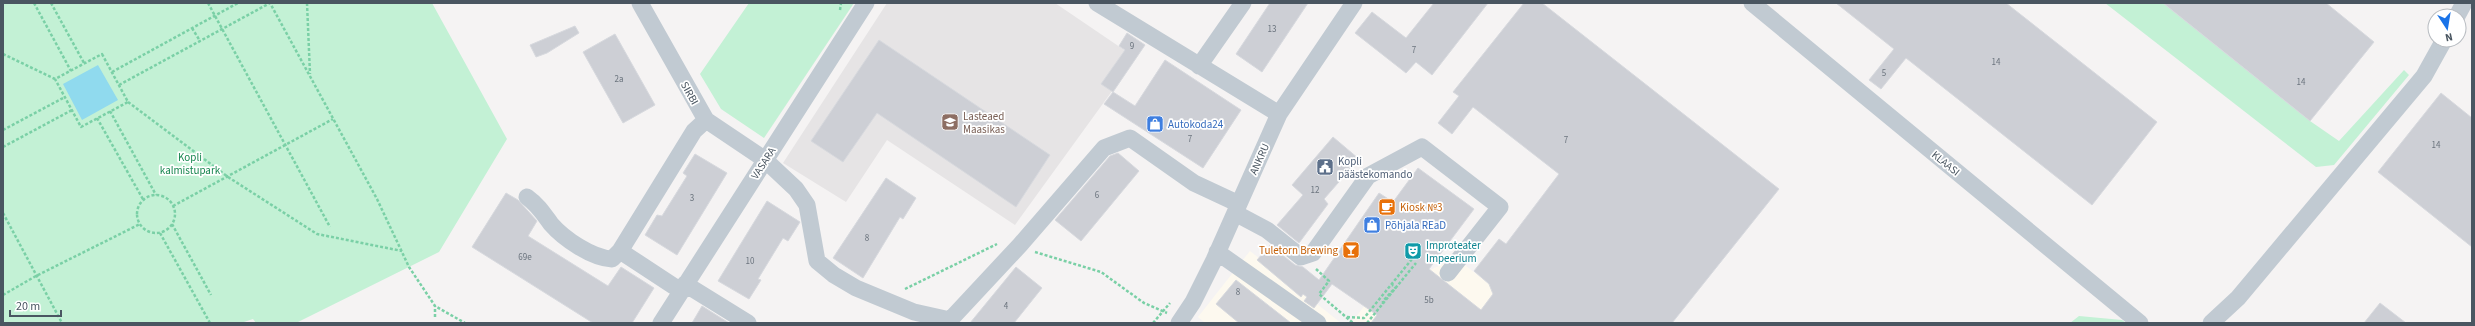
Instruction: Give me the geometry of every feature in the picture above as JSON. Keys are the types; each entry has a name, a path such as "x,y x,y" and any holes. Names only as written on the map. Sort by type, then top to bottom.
{"street":[{"name":"SIRBI","path":"640,3 706,120 764,159 796,189 807,205 818,261 834,275 880,297 914,317 948,322"},
{"name":"VASARA","path":"661,323 764,159 866,3"},
{"path":"1097,3 1279,114"},
{"path":"1199,66 1243,3"},
{"name":"ANKRU","path":"1179,323 1193,302 1217,252 1279,114 1354,3"},
{"name":"KLAASI","path":"1752,3 2140,323"},
{"path":"2211,323 2238,298 2424,76 2440,48"},
{"path":"527,196 538,205 552,224 565,237 602,258 612,258 620,251 694,131 706,120"},
{"path":"948,322 1020,245 1104,148 1130,138 1194,183 1237,209 1301,257 1313,253 1368,176 1422,147 1500,207 1448,273"},
{"path":"620,251 742,321"},
{"path":"1217,252 1318,323"}],"path":[{"path":"34,3 71,71"},
{"path":"51,3 84,64"},
{"path":"208,3 330,227"},
{"path":"112,72 238,3"},
{"path":"119,85 270,3 333,119 409,267 435,306 465,323"},
{"path":"307,3 310,76"},
{"path":"192,28 200,41"},
{"path":"3,54 55,79 81,127 128,102"},
{"path":"55,79 102,54 128,102 228,176 317,234 402,251"},
{"path":"3,130 64,97"},
{"path":"3,147 72,110"},
{"path":"110,111 156,196"},
{"path":"97,118 144,200"},
{"path":"173,206 287,146 333,119"},
{"path":"156,196 166,198 173,206 175,215 172,224 160,233 151,232 140,224 137,214 144,200 156,196"},
{"path":"3,213 62,323"},
{"path":"3,295 36,276 140,224"},
{"path":"172,224 211,295"},
{"path":"160,233 210,323"},
{"path":"880,297 906,288 1001,241"},
{"path":"1020,245 1033,251 1101,272 1144,303 1163,311"},
{"path":"1309,254 1317,272 1329,281 1319,294 1353,323"},
{"path":"1346,317 1364,318 1412,259"},
{"path":"1368,323 1384,305 1416,263"},
{"path":"1384,305 1383,301 1396,288 1392,285"},
{"path":"435,306 435,317"}],"shaded area":[{"name":"Lasteaed Maasikas","path":"887,3 1055,3 1136,58 1015,225 887,140 846,202 783,163"},
{"path":"1250,251 1341,323 1205,323 1198,317"},
{"path":"1407,252 1430,270 1456,258 1538,323 1351,323"}],"green space":[{"name":"Kopli kalmistupark","path":"3,3 432,3 507,139 439,252 296,323 256,323 253,319 241,323 3,323"},
{"path":"749,3 854,3 764,138 721,109 700,74"},
{"path":"2105,3 2163,3 2310,121 2339,141 2404,70 2409,75 2334,165 2316,167"},
{"path":"2079,316 2122,320 2126,323 2070,323"}],"water":[{"path":"98,65 118,100 82,120 63,84"}],"building":[{"path":"1270,3 1308,3 1262,72 1236,54"},
{"path":"1434,3 1488,3 1432,75 1416,62 1406,73 1355,33 1372,12 1406,38"},
{"path":"1524,3 1542,3 1779,189 1672,323 1371,323 1377,315 1332,284 1314,308 1304,301 1307,297 1303,294 1301,297 1257,260 1270,245 1295,265 1303,267 1319,280 1379,193 1393,202 1418,168 1474,209 1429,269 1481,310 1493,294 1489,284 1474,271 1499,239 1506,244 1559,174 1473,107 1452,134 1438,123 1459,96 1453,92"},
{"path":"1836,3 2006,3 2157,122 2092,205 1906,58 1881,89 1869,80 1894,49"},
{"path":"2163,3 2326,3 2374,42 2310,121"},
{"path":"575,26 579,33 547,53 536,57 530,45"},
{"path":"1127,33 1145,45 1113,92 1101,84 1125,50 1119,46"},
{"path":"615,34 655,105 623,123 583,52"},
{"path":"879,40 1050,155 1016,207 877,113 843,162 811,141"},
{"path":"1165,60 1241,110 1203,168 1104,104 1113,92 1135,106"},
{"path":"2441,93 2472,118 2472,247 2378,172"},
{"path":"1333,137 1359,159 1324,199 1328,204 1299,243 1277,225 1303,195 1292,185"},
{"path":"1118,153 1139,171 1081,241 1055,220 1110,156"},
{"path":"695,154 727,173 677,255 645,235 657,215 662,216 687,176 683,173"},
{"path":"886,178 916,198 903,219 900,217 863,278 833,258"},
{"path":"506,193 518,200 537,221 528,236 608,286 621,267 654,288 632,323 593,323 472,247"},
{"path":"767,201 800,222 788,241 783,238 758,279 761,280 749,299 718,281"},
{"path":"1016,267 1042,288 1014,323 970,323"},
{"path":"1236,280 1291,323 1239,323 1216,304"},
{"path":"2380,303 2406,323 2364,323"},
{"path":"702,306 729,323 692,323"}],"place":[{"name":"Lasteaed Maasikas","path":"950,122"},
{"name":"Autokoda24","path":"1155,124"},
{"name":"Kopli päästekomando","path":"1325,167"},
{"name":"Kiosk №3","path":"1387,207"},
{"name":"Põhjala REaD","path":"1372,225"},
{"name":"Tuletorn Brewing","path":"1351,250"},
{"name":"Improteater Impeerium","path":"1413,251"}]}
